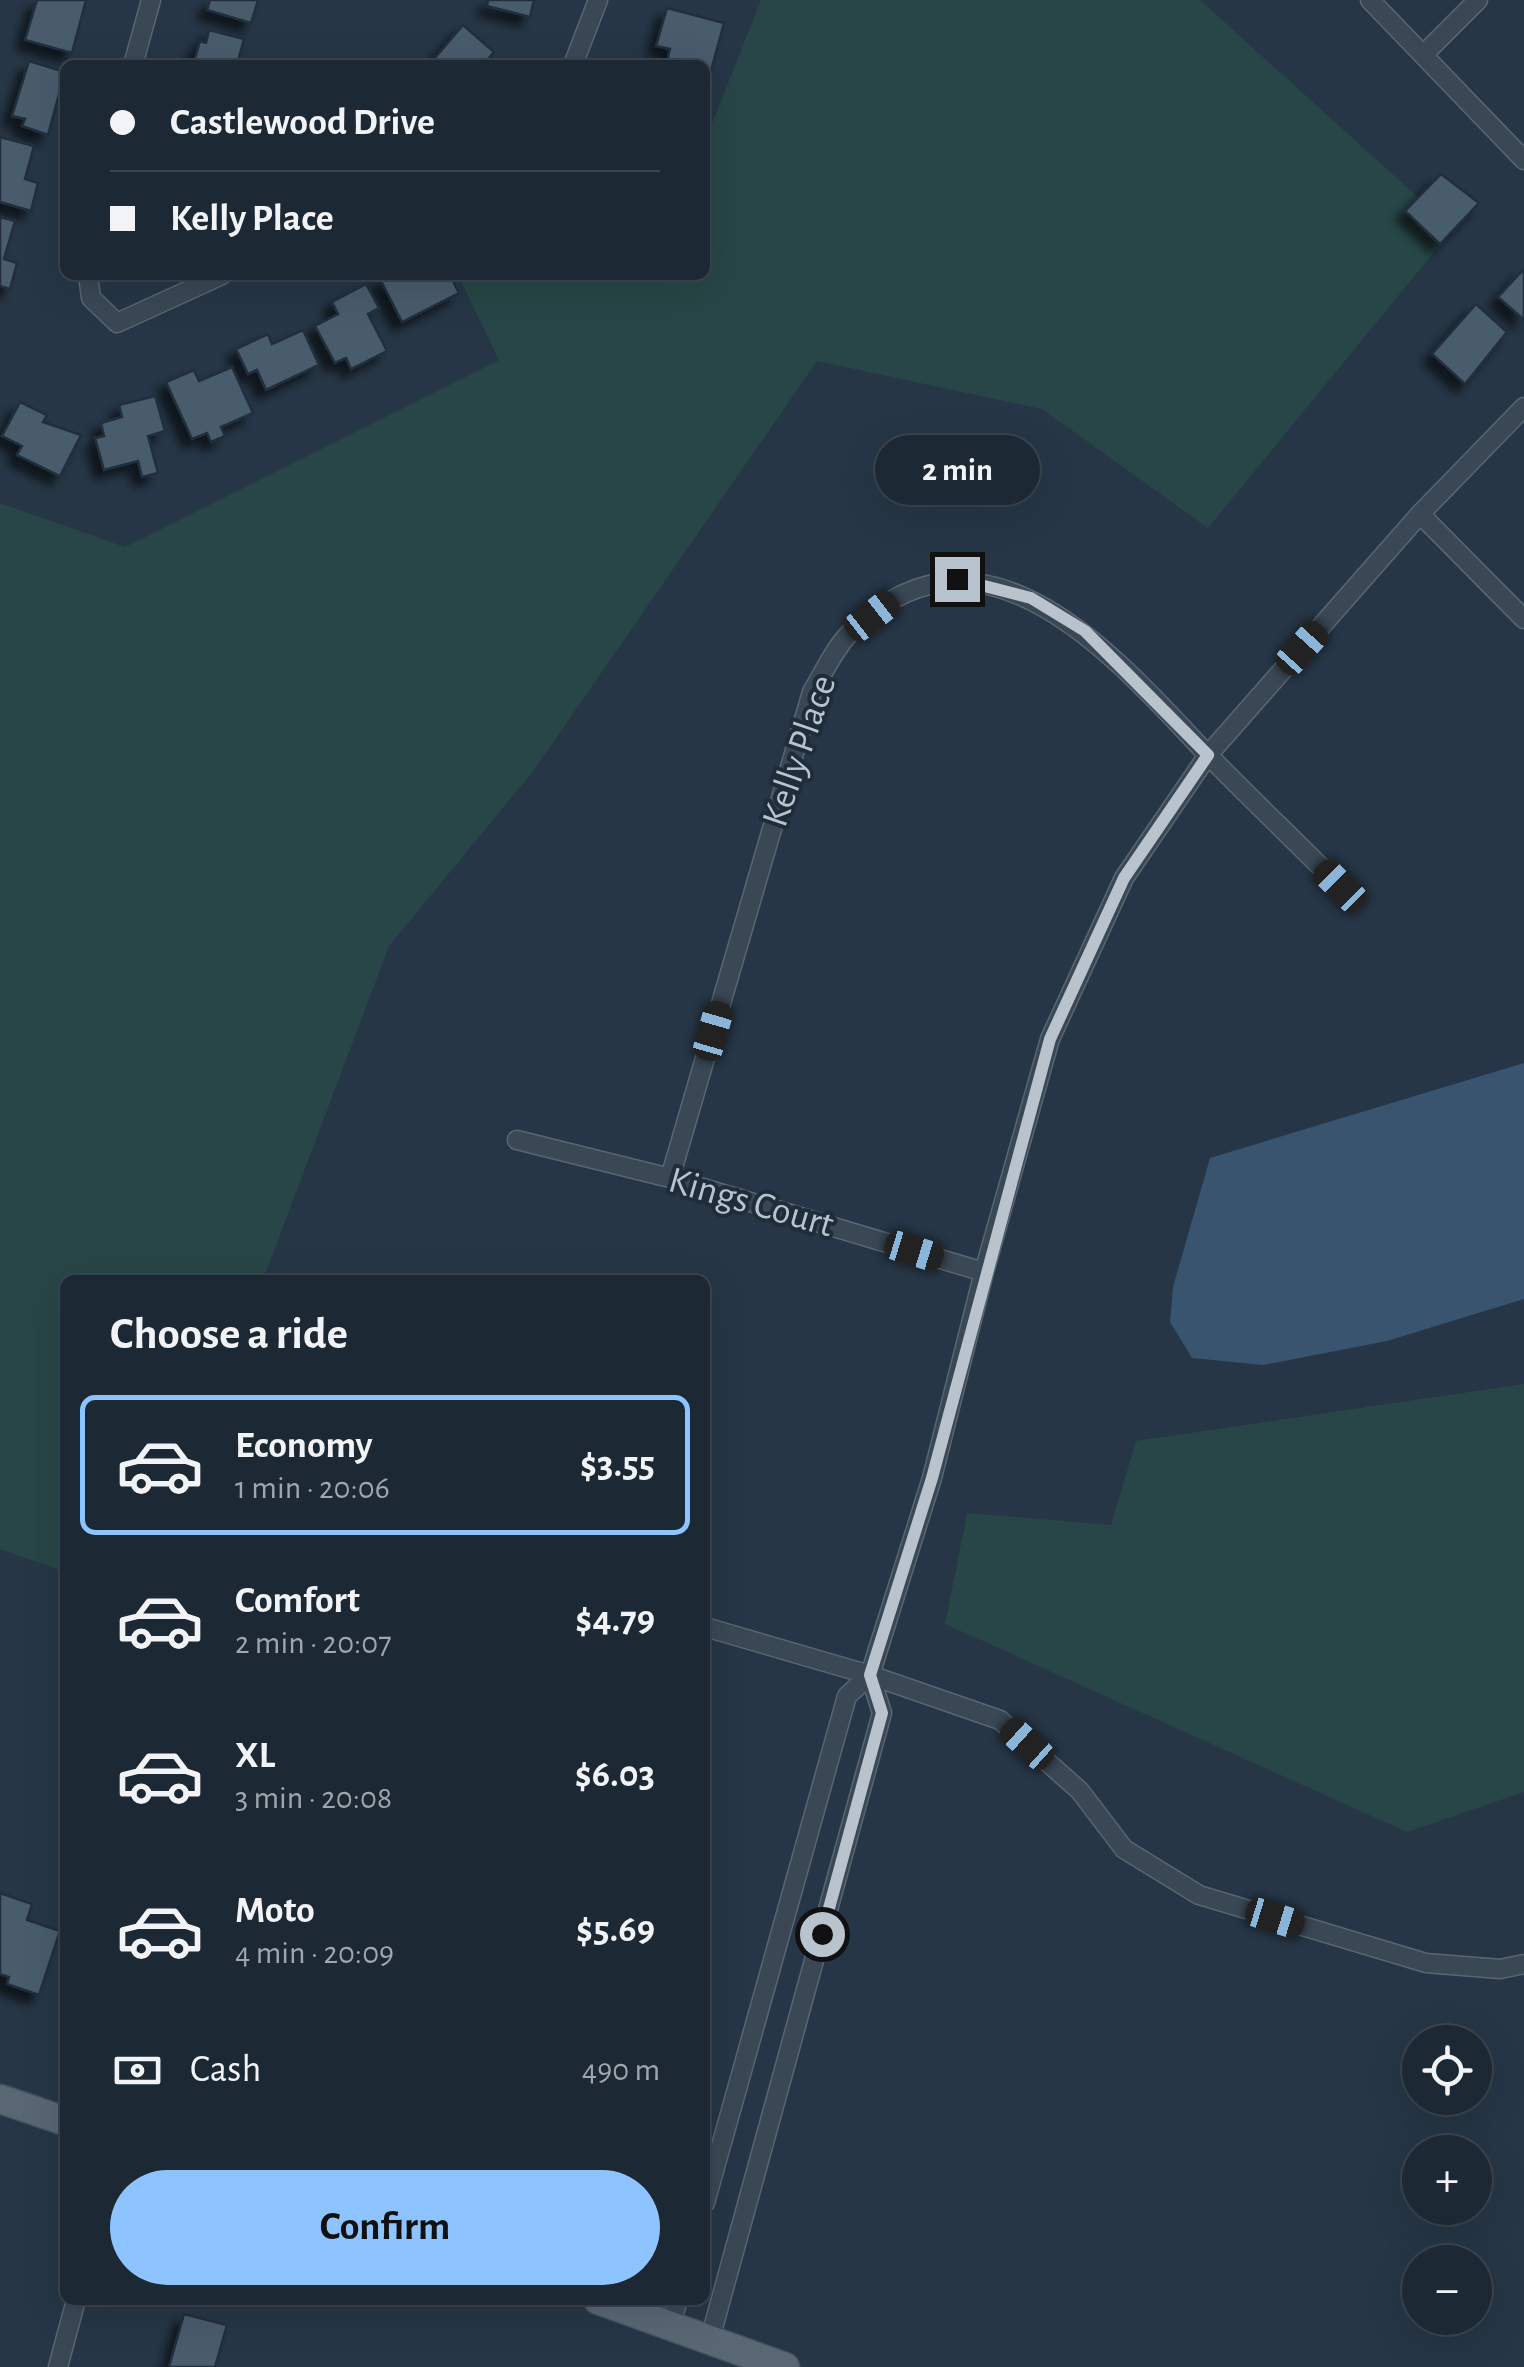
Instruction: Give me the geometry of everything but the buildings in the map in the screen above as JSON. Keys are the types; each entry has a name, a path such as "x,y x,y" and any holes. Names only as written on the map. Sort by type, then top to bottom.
{"main road":[{"path":"0,2099 60,2119"},
{"path":"630,2305 674,2312 710,2339 784,2367"}],"street":[{"path":"134,60 150,0"},
{"path":"575,60 598,0"},
{"path":"1370,0 1524,160"},
{"path":"1423,55 1478,0"},
{"path":"88,280 90,298 116,323 211,280"},
{"path":"710,2185 848,1696 870,1675 932,1478 984,1272 1050,1039 1124,878 1208,755 1420,514 1524,407"},
{"path":"1420,514 1524,619"},
{"name":"Kelly Place","path":"670,1178 812,692 847,636 898,596 957,579 1031,598 1085,631 1340,886"},
{"name":"Kings Court","path":"517,1140 670,1178 984,1272"},
{"path":"710,1628 870,1675 1000,1720 1080,1792 1124,1849 1199,1895 1426,1963 1500,1969 1524,1964"},
{"path":"710,2339 882,1713 870,1675"},
{"path":"58,2367 75,2305"}],"green space":[{"path":"761,0 1200,0 1453,229 1208,528 1042,409 817,361 534,770 389,946 265,1275 60,1275 60,1570 0,1549 0,503 125,547 499,360 460,280 710,280 710,128"},
{"path":"1524,1384 1524,1792 1407,1832 945,1624 967,1513 1111,1525 1136,1441"}],"water":[{"path":"1524,1063 1524,1299 1387,1341 1263,1365 1192,1358 1170,1322 1173,1287 1210,1158"}],"route":[{"path":"822,1934 882,1713 870,1675 932,1478 984,1272 1050,1039 1124,878 1208,755 1150,692 1085,631 1031,598 957,579"}]}
